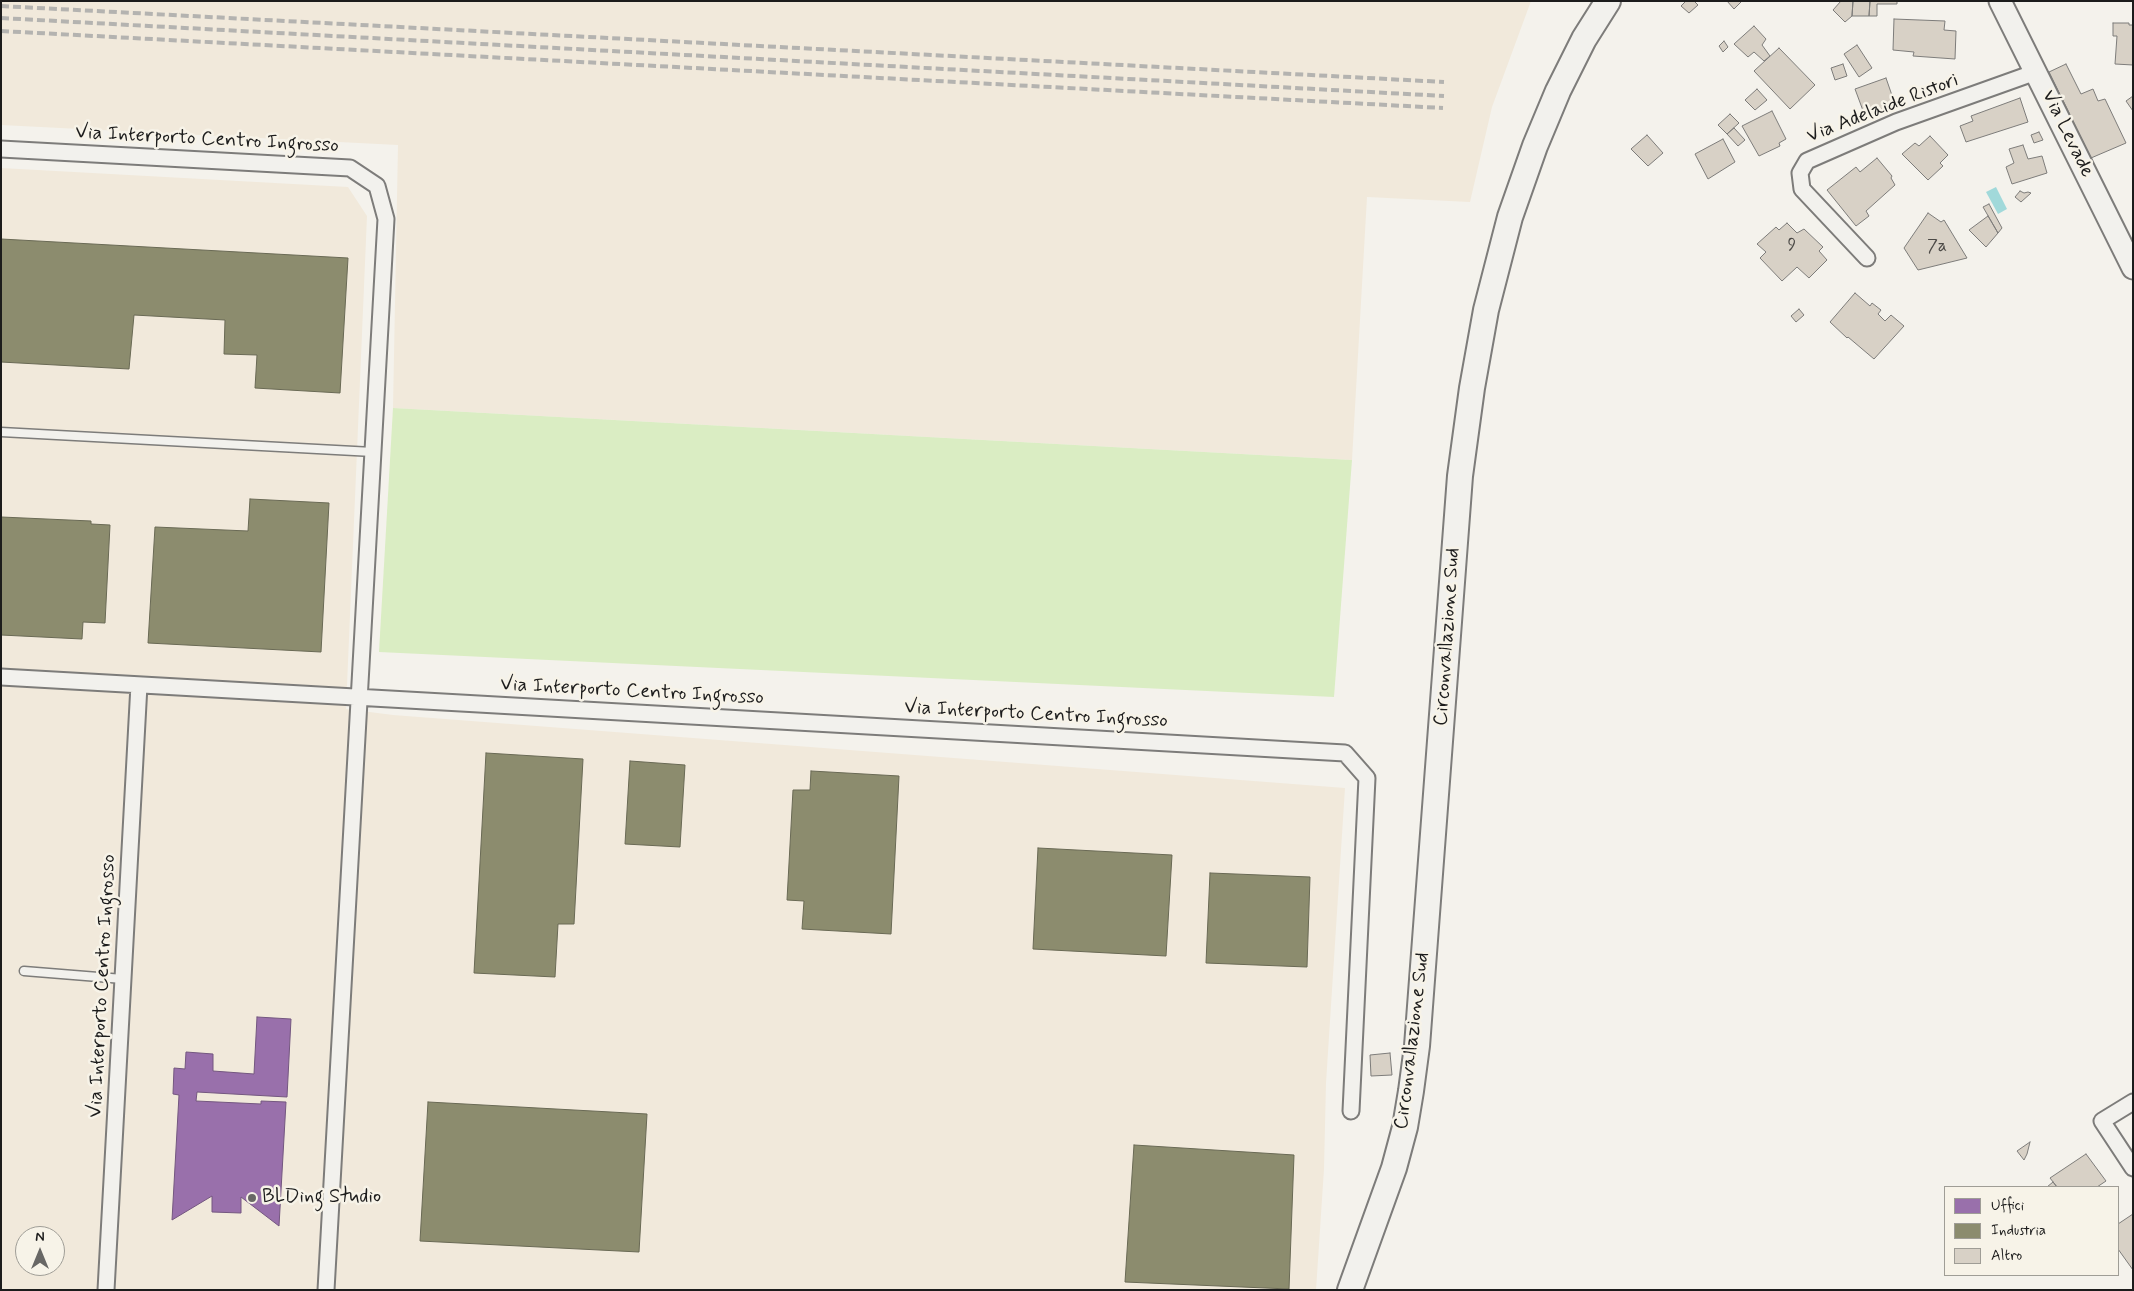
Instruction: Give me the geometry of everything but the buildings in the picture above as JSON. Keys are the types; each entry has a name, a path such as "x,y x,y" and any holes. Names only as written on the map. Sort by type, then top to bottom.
{"main road":[{"name":"Circonvallazione Sud","path":"1350,1290 1394,1168 1412,1090 1460,476 1472,388 1486,310 1510,216 1535,146 1558,91 1584,39 1608,1"}],"street":[{"name":"Via Levade","path":"2000,1 2133,268"},
{"name":"Via Adelaide Ristori","path":"1868,258 1802,189 1800,173 1807,161 1896,122 2036,72"},
{"name":"Via Interporto Centro Ingrosso","path":"1,150 350,168 377,186 386,219 326,1290"},
{"name":"Via Interporto Centro Ingrosso","path":"1,677 1345,753 1367,778 1351,1111"},
{"name":"Via Interporto Centro Ingrosso","path":"106,1290 138,685"},
{"path":"2133,1102 2102,1120 2133,1168"}],"lane":[{"path":"1,432 373,452"},
{"path":"24,971 123,979"}],"shaded area":[{"path":"1,1 1531,1 1492,107 1470,202 1367,197 1352,460 393,408 398,145 1,125"},
{"path":"1,168 348,187 367,216 346,709 393,715 1345,788 1326,1083 1324,1169 1316,1290 1,1290"}],"green space":[{"path":"393,408 1352,460 1334,697 379,652"}],"water":[{"path":"1996,187 2007,209 1998,214 1986,192"}],"railway":[{"path":"1,6 1444,82"},
{"path":"1,18 1444,96"},
{"path":"1,31 1443,108"}],"place":[{"name":"BLDing Studio","path":"252,1198"}]}
